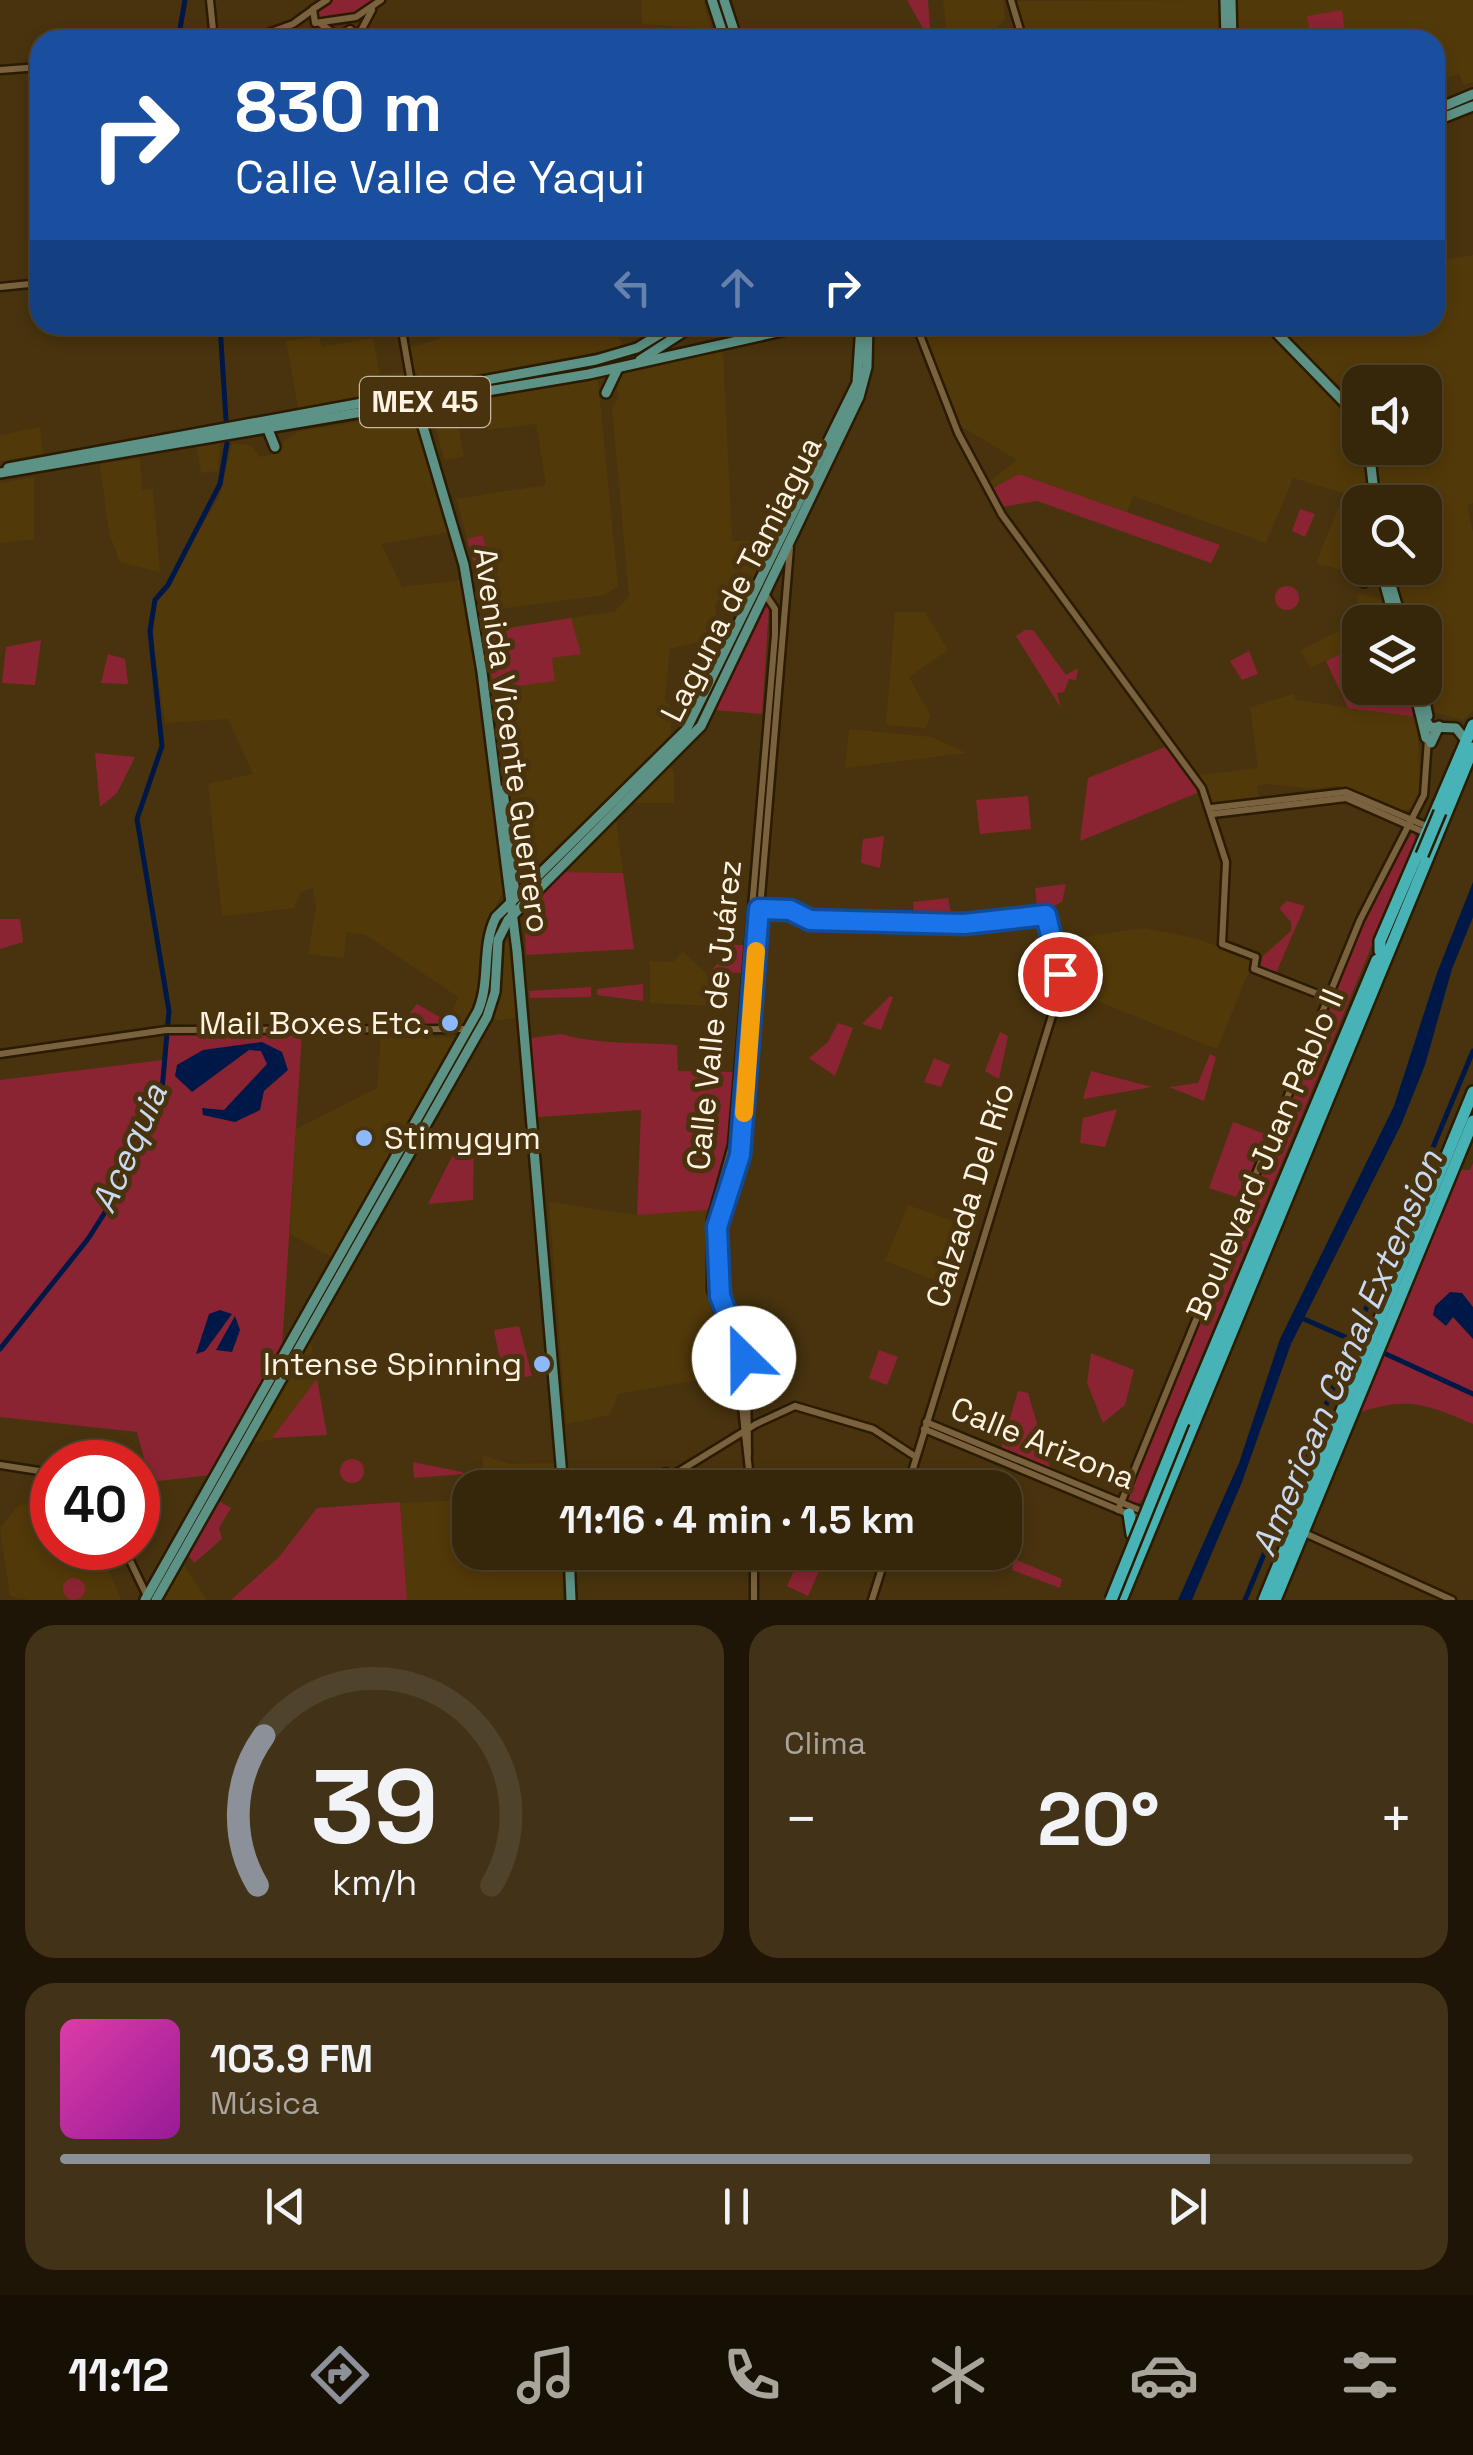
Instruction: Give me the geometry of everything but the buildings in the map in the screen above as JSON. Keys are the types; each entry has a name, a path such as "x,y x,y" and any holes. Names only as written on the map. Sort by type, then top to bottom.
{"highway":[{"name":"Boulevard Juan Pablo II","path":"1120,1600 1464,772 1471,733"},
{"name":"Boulevard Juan Pablo II","path":"1109,1600 1471,733"},
{"path":"1380,952 1471,733"},
{"path":"1436,814 1464,772"},
{"path":"1422,870 1427,834"},
{"path":"1264,1600 1473,1092"},
{"path":"1275,1600 1473,1122"},
{"path":"1109,1600 1132,1534 1134,1510 1202,1376"},
{"path":"1134,1568 1134,1510 1181,1455"}],"main road":[{"path":"712,0 722,30"},
{"path":"724,0 734,30"},
{"path":"1228,0 1229,30"},
{"path":"1445,106 1473,94"},
{"path":"1445,117 1473,106"},
{"name":"MEX 45","path":"433,395 605,358 660,335"},
{"name":"MEX 45","path":"618,368 649,356 679,335"},
{"name":"MEX 45","path":"228,431 256,420 282,422 395,402 415,390 433,395 590,374 765,335"},
{"name":"Laguna de Tamiagua","path":"467,1030 484,996 488,935 512,897 686,730 856,383 863,335"},
{"name":"Laguna de Tamiagua","path":"514,912 692,738 768,596 863,386 864,335"},
{"path":"1279,335 1342,400"},
{"path":"588,362 590,374"},
{"path":"606,394 618,368"},
{"name":"Avenida Vicente Guerrero","path":"415,390 468,584 517,951"},
{"path":"395,402 423,418 433,395"},
{"name":"Avenida Vicente Guerrero","path":"423,418 473,578 513,874 512,897"},
{"path":"256,420 269,430 274,448"},
{"name":"MEX 45","path":"4,470 24,462 228,431 269,430 282,422"},
{"name":"MEX 45","path":"4,470 77,462 94,454"},
{"path":"768,596 770,564"},
{"path":"1385,585 1389,604"},
{"path":"1374,590 1389,604"},
{"path":"1421,705 1433,724 1471,733"},
{"path":"1423,705 1428,741"},
{"path":"1433,724 1471,733"},
{"path":"1428,741 1433,724"},
{"path":"513,874 533,876"},
{"path":"151,1598 320,1314 492,1008 498,940 514,912"},
{"name":"Avenida Vicente Guerrero","path":"514,912 513,940 517,951"},
{"path":"498,940 513,940"},
{"path":"517,951 561,1470"},
{"path":"151,1598 467,1030"},
{"path":"458,1070 470,1038 467,1030"},
{"path":"414,1148 408,1142 417,1118"},
{"path":"362,1238 371,1213 366,1207"},
{"path":"343,1272 338,1266 352,1234"},
{"path":"320,1314 330,1286 325,1280"},
{"path":"570,1570 572,1600"}],"street":[{"path":"210,0 213,30"},
{"path":"1011,0 1019,30"},
{"path":"361,30 382,1"},
{"path":"318,24 320,3"},
{"path":"276,30 293,24 320,3"},
{"path":"293,24 318,24 372,10"},
{"path":"318,24 328,30"},
{"path":"0,70 30,68"},
{"path":"0,287 30,283"},
{"name":"Avenida Vicente Guerrero","path":"403,335 415,390"},
{"path":"920,335 958,433 1002,515 1196,778 1212,811 1226,862 1222,944 1257,958 1254,969 1328,998"},
{"name":"Calle Valle de Juárez","path":"749,1470 748,1424 737,1364 711,1290 715,1219 731,1156 742,1070 776,660 791,542"},
{"name":"Calle Valle de Juárez","path":"750,970 759,909 776,660 776,612 768,596"},
{"path":"1134,1510 1328,998 1369,899 1417,808 1430,758 1428,741"},
{"path":"1212,811 1346,798 1410,822 1427,834"},
{"path":"1417,808 1427,834"},
{"name":"Calzada Del Río","path":"759,909 790,910 810,920 954,924 1046,915 1060,988 912,1470"},
{"path":"0,1054 170,1030 467,1030"},
{"path":"445,1030 461,1040"},
{"path":"681,1470 748,1424 786,1408 804,1406 873,1429 916,1457"},
{"name":"Calle Arizona","path":"925,1426 1134,1510"},
{"path":"0,1465 30,1469"},
{"path":"1309,1534 1452,1600"},
{"path":"136,1570 151,1598"},
{"path":"754,1570 754,1600"},
{"path":"872,1600 881,1570"}],"shaded area":[{"path":"334,0 379,0 359,13 318,20 316,12"},
{"path":"641,0 703,0 711,29 642,24"},
{"path":"907,0 928,0 930,30 924,30"},
{"path":"943,0 1004,0 1005,19 995,30 947,30"},
{"path":"1222,0 1224,30 1026,30 1016,1"},
{"path":"1235,0 1473,0 1473,82 1464,85 1459,74 1445,79 1445,30 1236,30"},
{"path":"1342,10 1345,30 1309,30 1307,16"},
{"path":"1473,255 1473,503 1467,505 1473,532 1473,711 1463,720 1433,712 1433,705 1442,705 1442,605 1402,605 1396,585 1442,585 1442,485 1380,485 1378,465 1442,465 1442,365 1342,365 1342,389 1285,335 1445,335 1445,259"},
{"path":"438,335 619,335 623,347 428,384 416,375 410,347 439,339"},
{"path":"924,335 1273,335 1342,410 1342,465 1368,465 1369,485 1342,485 1342,493 1293,478 1266,543 1133,496 1127,512 1019,474 993,488 989,482 1017,460 959,425"},
{"path":"319,336 322,347 373,338 380,375 404,372 405,383 399,389 298,408 286,341"},
{"path":"723,351 732,541 775,540 747,592 722,593 715,605 718,637 670,649 665,699 670,707 671,739 529,874 502,874 503,892 485,927 479,989 465,1026 448,1025 458,997 366,935 347,932 344,958 308,954 316,906 313,888 301,892 294,908 222,916 208,784 253,774 228,719 165,723 153,644 155,605 220,495 232,443 250,445 260,457 279,453 284,440 300,431 408,414 415,421 449,532 381,544 402,587 461,580 469,634 615,611 629,597 612,407 619,396 616,388 623,374"},
{"path":"598,379 618,586 605,595 498,609 483,535 467,539 456,499 546,485 536,424 487,430 484,398"},
{"path":"454,403 464,456 444,460 431,410"},
{"path":"40,427 43,454 0,461 0,435"},
{"path":"220,443 218,471 201,473 197,447"},
{"path":"140,458 142,490 153,489 160,572 120,562 109,533 100,464"},
{"path":"1019,474 1220,545 1211,563 1037,501 1002,507 993,488"},
{"path":"34,477 34,539 0,543 0,483"},
{"path":"1341,501 1342,501 1342,570 1316,563"},
{"path":"1300,509 1315,514 1305,537 1292,531"},
{"path":"483,535 498,609 487,611 467,539"},
{"path":"1287,586 1296,589 1296,607 1287,610 1278,607 1275,598 1278,589"},
{"path":"1357,593 1381,599 1383,605 1374,605 1358,605"},
{"path":"769,606 762,714 715,710 764,607"},
{"path":"895,612 925,612 948,650 909,677 931,716 925,728 886,725"},
{"path":"571,618 581,654 552,658 555,681 494,689 487,639 492,631"},
{"path":"1342,629 1342,653 1310,668 1301,650"},
{"path":"1033,630 1066,675 1078,668 1076,680 1069,679 1064,692 1057,693 1061,708 1016,636"},
{"path":"41,640 35,685 2,683 6,647"},
{"path":"1249,651 1258,674 1242,680 1230,661"},
{"path":"1342,653 1342,695 1326,661"},
{"path":"108,654 125,659 128,684 101,683"},
{"path":"1294,694 1296,700 1417,717 1420,792 1412,808 1402,810 1339,786 1311,789 1267,784 1257,786 1259,798 1212,803 1199,775 1258,768 1250,707"},
{"path":"1347,705 1414,705 1417,717"},
{"path":"849,729 932,737 966,753 845,768"},
{"path":"1165,747 1195,784 1197,793 1080,841 1088,778"},
{"path":"95,753 135,757 117,793 100,807"},
{"path":"669,767 674,770 674,803 633,803"},
{"path":"1028,796 1031,829 980,834 976,800"},
{"path":"616,819 623,873 564,872"},
{"path":"1413,831 1416,839 1142,1500 1137,1504 1126,1501 1367,909"},
{"path":"884,836 880,868 861,863 863,839"},
{"path":"561,872 623,873 634,949 526,955 524,908"},
{"path":"1066,884 1062,902 1038,914 1035,888"},
{"path":"948,898 952,919 914,915 913,902"},
{"path":"1287,901 1305,906 1276,973 1260,967 1263,956 1291,931 1291,922 1279,908"},
{"path":"0,919 20,919 23,942 0,949"},
{"path":"1144,928 1198,939 1254,959 1217,1049 1062,987 1067,977 1063,940"},
{"path":"509,940 517,1018 489,1021 502,941"},
{"path":"734,945 745,945 742,973 710,972"},
{"path":"683,952 706,973 714,1006 650,1003 650,961 673,962"},
{"path":"643,984 643,1001 597,995 597,989"},
{"path":"591,987 591,997 530,998 529,991"},
{"path":"893,997 881,1030 862,1024"},
{"path":"417,1004 448,1025 405,1027 403,1021"},
{"path":"838,1023 853,1028 835,1076 809,1058 828,1042"},
{"path":"166,1032 302,1032 282,1347 210,1475 160,1481 160,1440 139,1440 137,1432 0,1417 0,1080 163,1060"},
{"path":"1000,1032 1008,1036 999,1079 985,1071"},
{"path":"381,1034 455,1038 333,1258 290,1234 296,1129 377,1088"},
{"path":"562,1034 604,1042 677,1045 678,1071 734,1072 726,1161 710,1210 637,1215 641,1110 538,1117 530,1038"},
{"path":"1210,1054 1216,1057 1204,1101 1169,1087 1198,1083"},
{"path":"934,1058 950,1065 941,1087 924,1082"},
{"path":"1091,1071 1152,1087 1083,1099"},
{"path":"1117,1109 1105,1147 1080,1143 1083,1118"},
{"path":"1233,1122 1268,1135 1242,1199 1209,1188"},
{"path":"463,1135 474,1135 473,1200 428,1204"},
{"path":"1473,1163 1473,1424 1417,1405 1390,1405 1358,1413 1460,1170 1470,1170"},
{"path":"549,1202 637,1215 710,1210 706,1288 737,1373 618,1394 610,1415 566,1424"},
{"path":"908,1205 953,1221 935,1280 885,1261"},
{"path":"519,1326 532,1376 504,1380 494,1330"},
{"path":"311,1342 318,1378 271,1440 253,1442"},
{"path":"879,1350 898,1357 887,1385 869,1378"},
{"path":"1091,1353 1134,1370 1125,1405 1103,1423 1087,1383"},
{"path":"317,1379 327,1435 272,1438"},
{"path":"1018,1391 1028,1393 1051,1471 1001,1449"},
{"path":"482,1455 510,1464 556,1463 557,1470 483,1470"},
{"path":"352,1459 364,1471 352,1483 340,1471"},
{"path":"413,1462 452,1470 452,1475 414,1478"},
{"path":"219,1501 231,1508 219,1528 222,1539 194,1563 189,1556"},
{"path":"452,1501 452,1570 562,1570 563,1600 407,1600 400,1503"},
{"path":"400,1502 407,1600 231,1600 279,1557 317,1508"},
{"path":"20,1504 30,1505 30,1570 108,1570 121,1600 29,1600 10,1596 0,1528"},
{"path":"1022,1562 1062,1579 1060,1588 1012,1570 1022,1570"},
{"path":"184,1565 203,1594 207,1600 164,1600"},
{"path":"794,1570 819,1570 808,1596 787,1586"},
{"path":"74,1578 82,1581 82,1597 74,1600 66,1597 63,1589 66,1581"}],"water":[{"path":"1473,882 1473,917 1452,969 1425,1065 1401,1125 1291,1344 1242,1482 1192,1600 1178,1600 1239,1463 1280,1339 1394,1106 1437,973"},
{"path":"262,1042 282,1052 288,1070 264,1091 260,1110 235,1122 203,1115 202,1108 224,1110 267,1064 261,1051 249,1050 192,1092 175,1076 177,1065 203,1050"},
{"path":"1450,1292 1462,1293 1473,1307 1473,1339 1453,1317 1446,1326 1433,1315 1435,1306"},
{"path":"220,1310 232,1314 205,1351 196,1354 209,1314"},
{"path":"235,1316 240,1330 232,1352 216,1350"}],"waterway":[{"path":"180,30 185,0"},
{"path":"221,335 226,420"},
{"name":"Acequia","path":"0,1349 88,1239 109,1206 128,1149 162,1090 169,1011 137,819 162,746 150,631 155,600 168,585 220,484 227,443"},
{"name":"American Canal Extension","path":"1245,1600 1473,1051"},
{"path":"1297,1316 1345,1337"},
{"path":"1386,1354 1473,1394"}],"slow traffic":[{"path":"744,1113 756,951"}],"place":[{"name":"Mail Boxes Etc.","path":"450,1023"},
{"name":"Stimygym","path":"364,1138"},
{"name":"Intense Spinning","path":"542,1364"}],"route":[{"path":"744,1358 720,1296 717,1227 740,1155 759,909 790,910 810,920 954,924 1046,915 1060,974"}]}
